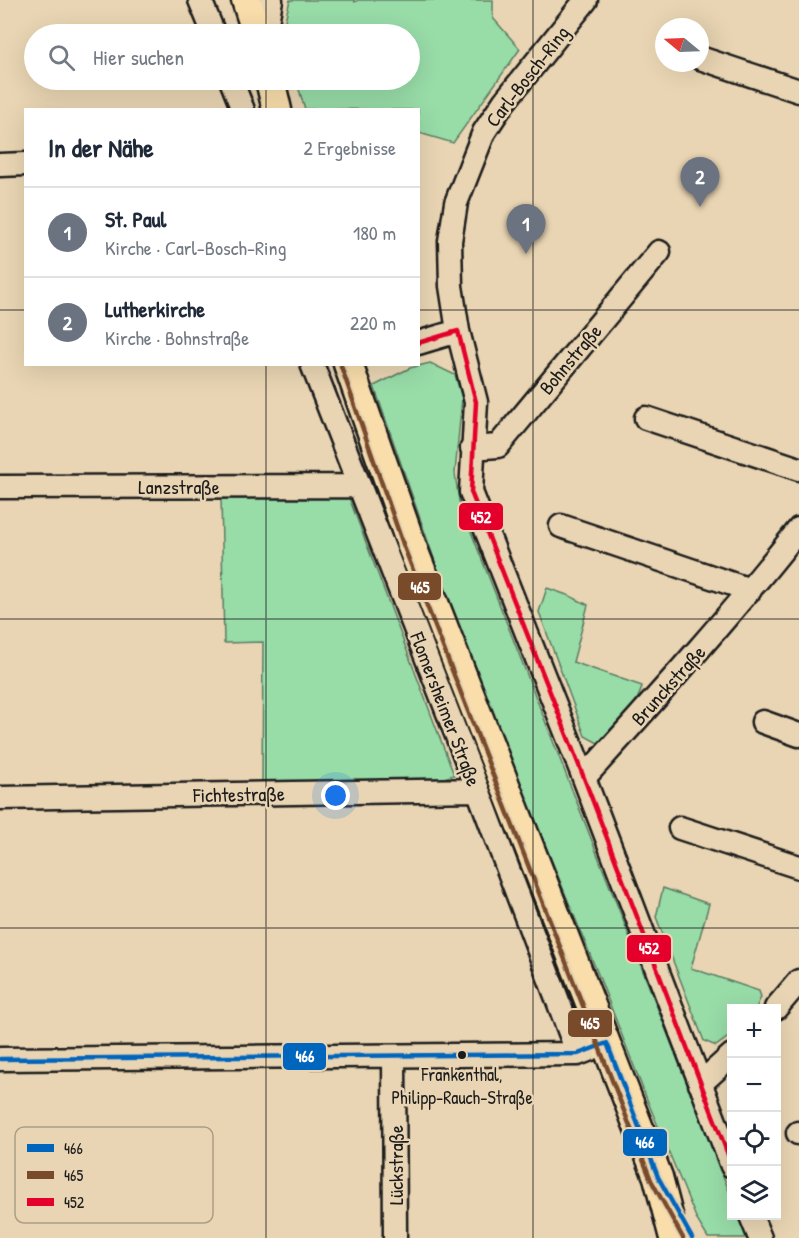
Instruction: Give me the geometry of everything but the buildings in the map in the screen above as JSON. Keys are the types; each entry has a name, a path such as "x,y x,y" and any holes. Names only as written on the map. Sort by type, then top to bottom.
{"main road":[{"path":"246,0 254,24"},
{"path":"272,90 277,108"},
{"name":"Flomersheimer Straße","path":"349,366 411,544 607,1043 657,1177 674,1238"},
{"name":"Flomersheimer Straße","path":"657,1177 692,1238"}],"street":[{"path":"200,0 210,24"},
{"path":"267,24 271,0"},
{"name":"Carl-Bosch-Ring","path":"586,0 504,102 484,132 456,203 450,241 451,286 458,331 476,402 471,492 584,778 727,1153"},
{"path":"709,61 799,91"},
{"path":"235,90 242,108"},
{"path":"0,165 24,164"},
{"name":"Bohnstraße","path":"472,448 498,446 659,252"},
{"path":"420,342 458,331"},
{"name":"Flomersheimer Straße","path":"313,366 578,1054"},
{"path":"646,418 799,469"},
{"name":"Lanzstraße","path":"0,487 358,486"},
{"path":"561,526 750,590"},
{"name":"Brunckstraße","path":"584,778 750,590 799,529"},
{"path":"763,722 799,735"},
{"name":"Fichtestraße","path":"0,798 478,790"},
{"path":"680,828 799,867"},
{"path":"779,1004 799,981"},
{"path":"0,1059 578,1054 607,1043"},
{"name":"Lückstraße","path":"394,1057 395,1238"},
{"path":"700,1084 729,1058"},
{"path":"753,1220 760,1238"}],"green space":[{"path":"290,0 354,0 355,2 358,0 493,0 493,18 520,49 453,143 420,133 420,108 305,108 299,90 420,90 420,24 284,24"},
{"path":"430,363 455,375 462,398 455,473 459,501 727,1186 727,1220 742,1220 749,1238 708,1238 697,1220 495,722 439,573 374,386 410,368"},
{"path":"348,495 454,775 430,782 262,783 263,642 224,643 221,496"},
{"path":"547,588 588,605 573,662 642,686 640,694 624,717 598,743 585,736 539,612"},
{"path":"663,888 709,904 691,968 759,991 761,997 758,1004 727,1004 727,1038 716,1046 704,1041 656,917"}],"transit line":[{"name":"452","path":"420,342 458,331 476,402 471,492 584,778 727,1152"},
{"name":"465","path":"341,366 404,547 651,1180 683,1238"},
{"name":"466","path":"607,1043 658,1177 692,1238"},
{"name":"466","path":"0,1059 578,1054 607,1043"}],"place":[{"name":"Lutherkirche","path":"700,207"},
{"name":"St. Paul","path":"526,254"},
{"name":"Frankenthal, Philipp-Rauch-Straße","path":"462,1055"}]}
